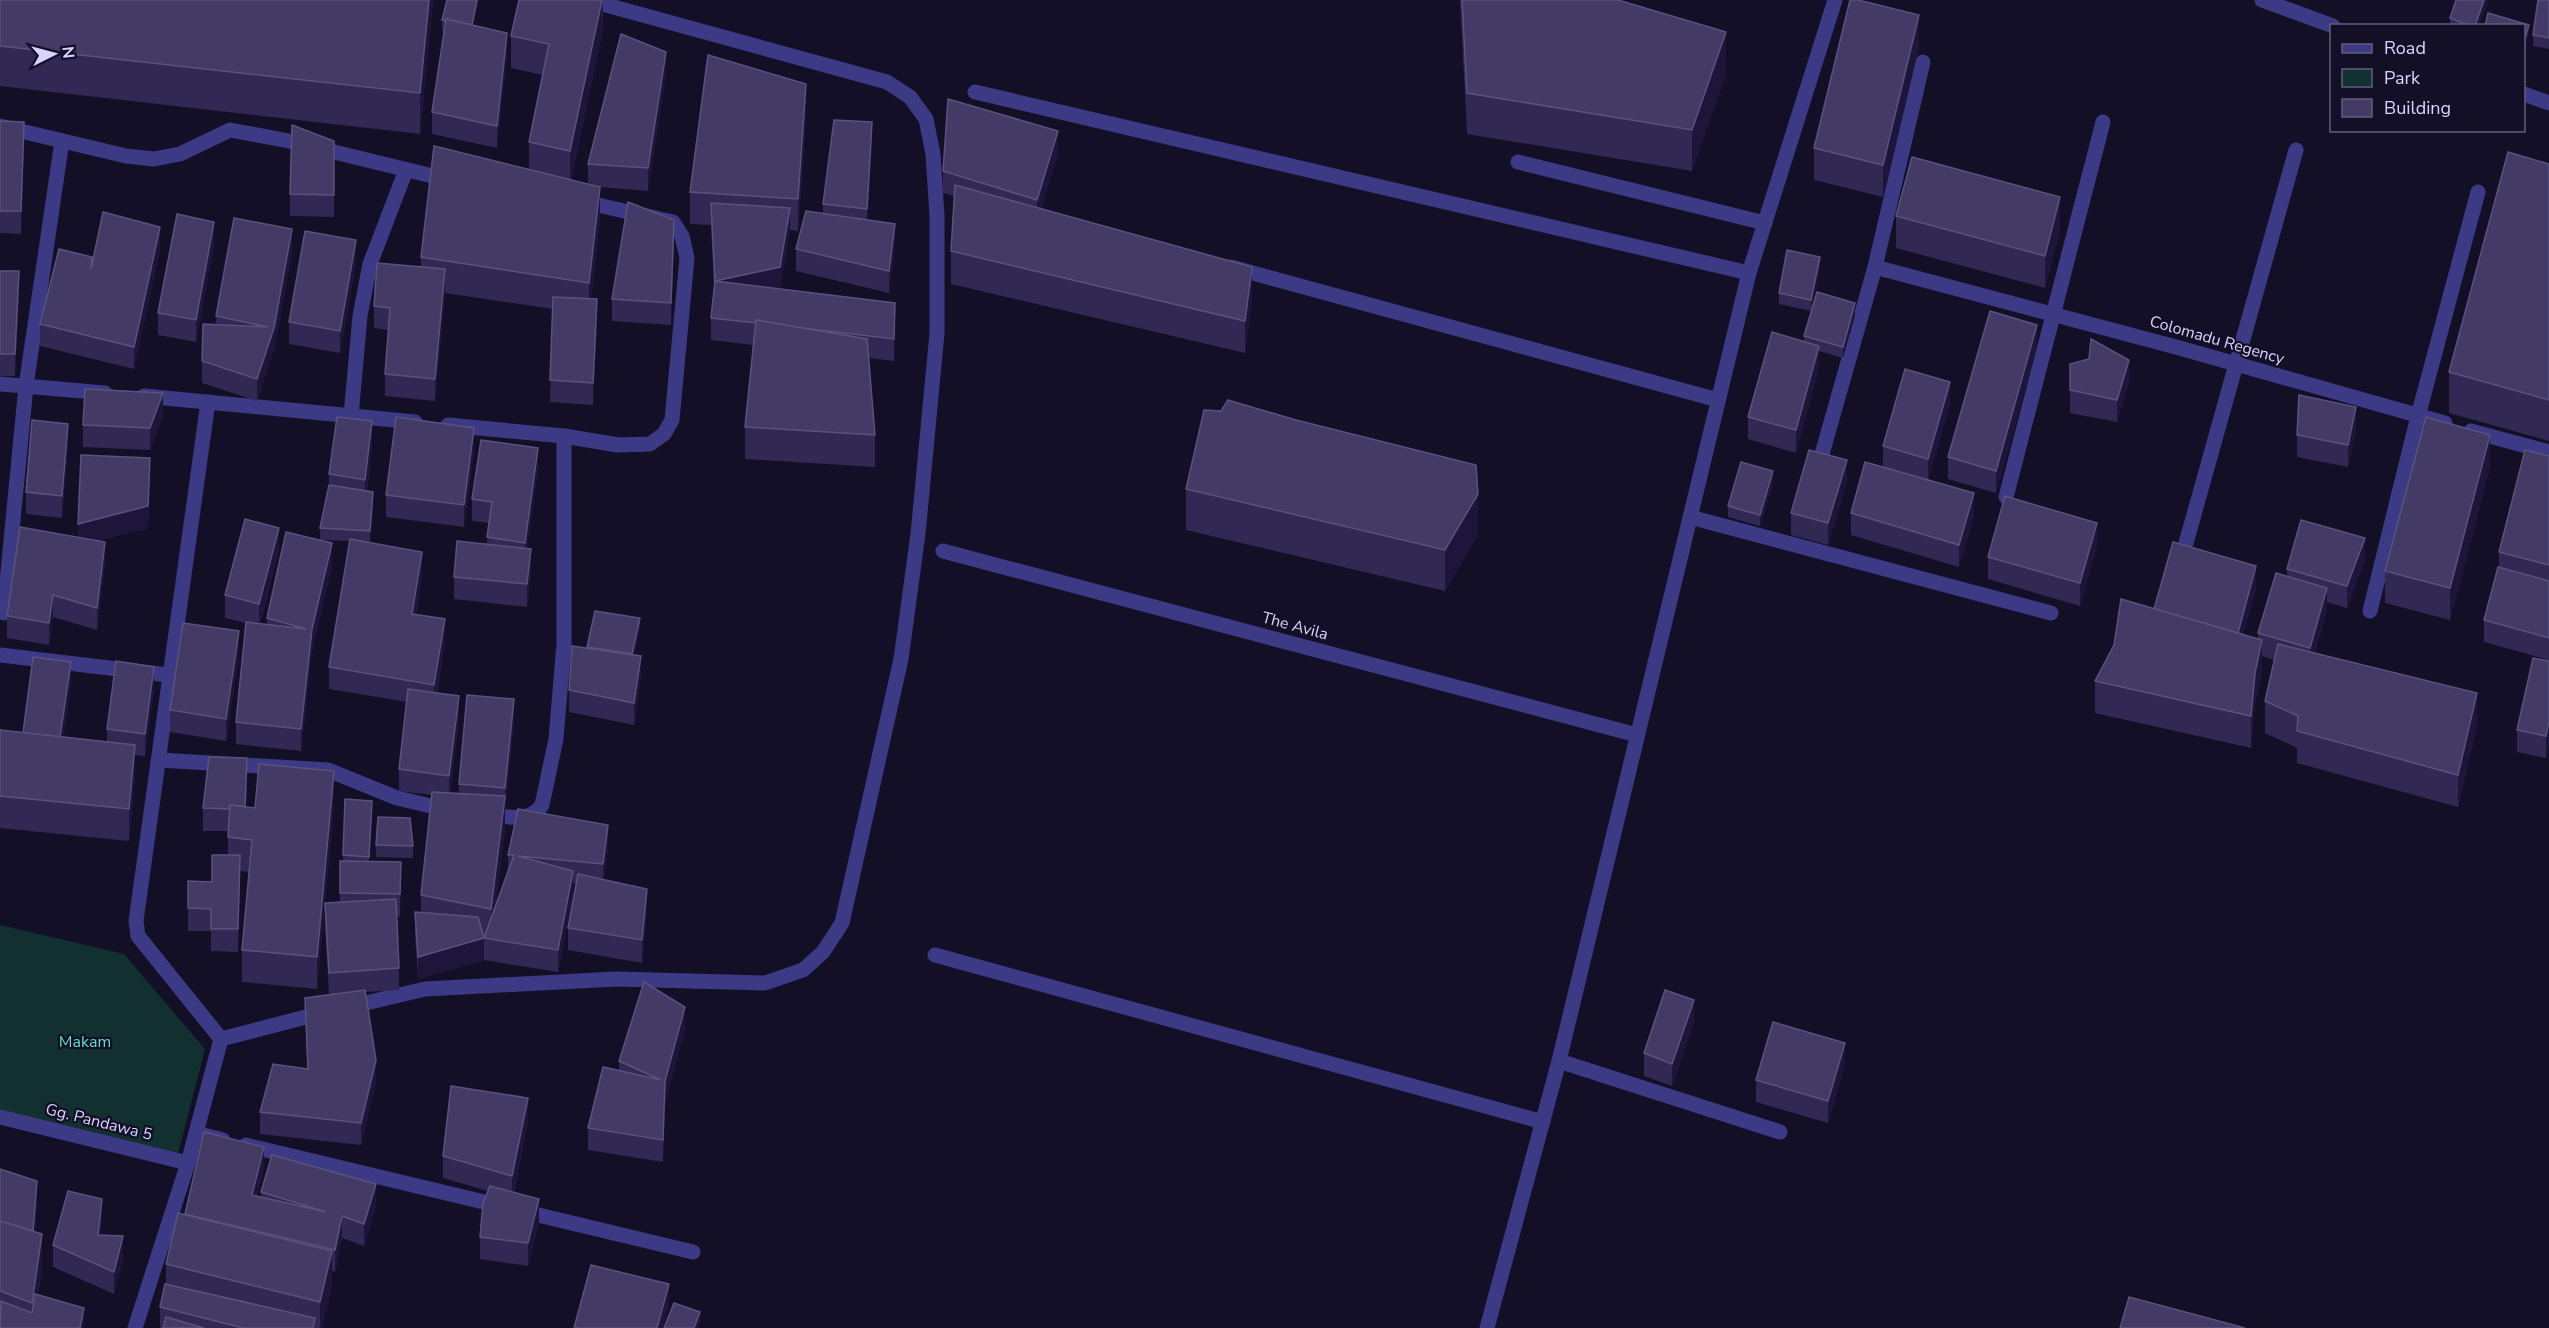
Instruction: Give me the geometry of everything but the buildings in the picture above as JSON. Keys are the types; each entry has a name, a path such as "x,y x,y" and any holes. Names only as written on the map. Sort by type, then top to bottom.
{"street":[{"path":"220,1039 425,989 616,979 765,984 803,970 823,952 842,923 901,659 918,534 937,333 942,201 926,119 910,97 886,82 588,0"},
{"path":"1487,1328 1560,1061 1749,273 1836,0"},
{"path":"2262,0 2330,25"},
{"path":"1822,454 1875,267 1923,62"},
{"path":"975,92 1749,273"},
{"path":"2525,95 2549,104"},
{"path":"2006,497 2103,122"},
{"path":"0,126 126,156 154,159 180,154 230,130 311,146 465,182"},
{"path":"3,613 26,386 62,141"},
{"path":"2186,543 2296,150"},
{"path":"1518,162 1765,223"},
{"path":"351,416 360,316 370,264 406,170"},
{"path":"2370,611 2418,416 2478,192"},
{"path":"0,384 564,436 618,445 650,444 664,434 672,420 687,258 682,236 674,222 567,199"},
{"path":"1213,263 1718,400"},
{"name":"Colomadu Regency","path":"1875,267 2237,364 2549,452"},
{"path":"208,402 168,675 159,760 136,921 138,936 220,1039"},
{"path":"159,760 328,770 397,798 456,812 528,817 536,814 542,805 556,739 564,643 564,436"},
{"path":"1690,517 2050,613"},
{"name":"The Avila","path":"944,551 1637,735"},
{"path":"0,655 168,675"},
{"path":"934,955 1543,1122"},
{"path":"135,1328 188,1163 220,1039"},
{"path":"1560,1061 1780,1132"},
{"name":"Gg. Pandawa 5","path":"0,1117 188,1163"},
{"path":"196,1133 693,1252"}],"green space":[{"name":"Makam","path":"0,925 124,954 205,1049 178,1154 0,1111"}]}
